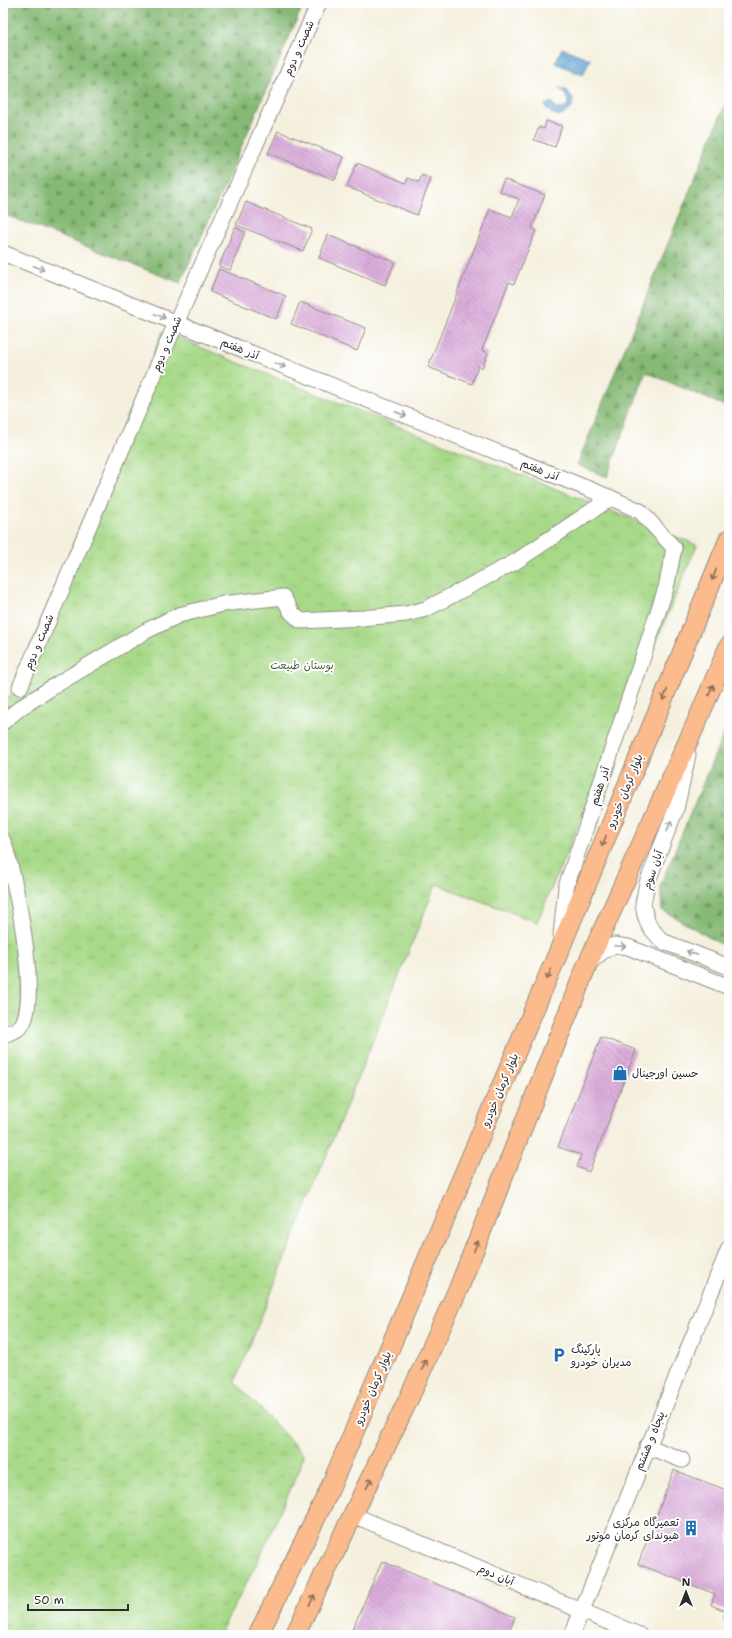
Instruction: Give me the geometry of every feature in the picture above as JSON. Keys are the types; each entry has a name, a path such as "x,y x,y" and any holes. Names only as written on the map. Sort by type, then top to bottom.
{"main road":[{"name":"بلوار کرمان خودرو","path":"258,1635 327,1495 559,952 729,539"},
{"path":"295,1635 409,1398 460,1285 587,965 695,726 729,646"}],"street":[{"name":"شصت و دوم","path":"20,687 176,323 319,3"},
{"name":"آذر هفتم","path":"3,253 611,498 640,511 674,548 666,588 566,887 559,952"},
{"path":"3,722 20,708 66,678 146,631 179,615 223,604 283,597 292,613 301,621 406,614 426,609 515,562 611,498"},
{"name":"آبان سوم","path":"695,726 676,809 648,883 643,904 649,926 662,942 729,967"},
{"path":"3,841 14,879 23,933 28,1000 28,1007 23,1023 16,1030 3,1035"},
{"path":"587,965 602,952 614,946 628,947 729,987"},
{"name":"پنجاه و هشتم","path":"572,1635 729,1248"},
{"path":"648,1446 682,1460"},
{"name":"آبان دوم","path":"353,1515 638,1635"}],"green space":[{"path":"3,3 304,3 220,196 180,283 3,214"},
{"path":"729,95 729,408 646,372 607,477 577,465"},
{"name":"بوستان طبیعت","path":"163,331 224,357 697,545 537,922 436,884 235,1382 303,1454 300,1468 258,1561 219,1635 3,1635 3,696 9,698"},
{"path":"729,721 729,949 662,910 660,886"}],"water":[{"path":"562,48 590,59 583,75 555,63"},
{"path":"559,88 566,90 573,98 572,107 563,115 552,114 545,105 552,102 560,109 566,106 568,103 567,98"}],"building":[{"path":"546,121 562,126 555,147 534,140 539,127 544,129"},
{"path":"278,131 344,157 335,180 268,153"},
{"path":"357,163 406,183 408,178 419,182 422,175 431,179 417,215 347,187"},
{"path":"504,179 545,195 532,228 536,230 514,284 509,282 482,350 488,353 482,368 478,366 472,384 428,367 490,209 512,217 519,199 499,191"},
{"path":"246,202 312,229 303,251 236,225"},
{"path":"235,227 245,232 230,270 219,266"},
{"path":"328,235 395,262 385,285 319,258"},
{"path":"219,269 286,296 276,319 210,292"},
{"path":"300,302 366,328 357,351 291,324"},
{"path":"601,1037 636,1050 589,1172 577,1167 581,1155 558,1147"},
{"name":"تعمیرگاه مرکزی هیوندای کرمان موتور","path":"674,1470 729,1491 729,1620 724,1618 726,1611 711,1605 715,1594 638,1564"},
{"path":"382,1561 515,1617 508,1635 350,1635"}],"place":[{"name":"حسین اورجینال","path":"620,1073"},
{"name":"پارکینگ مدیران خودرو","path":"559,1355"},
{"name":"تعمیرگاه مرکزی هیوندای کرمان موتور","path":"691,1528"}]}
